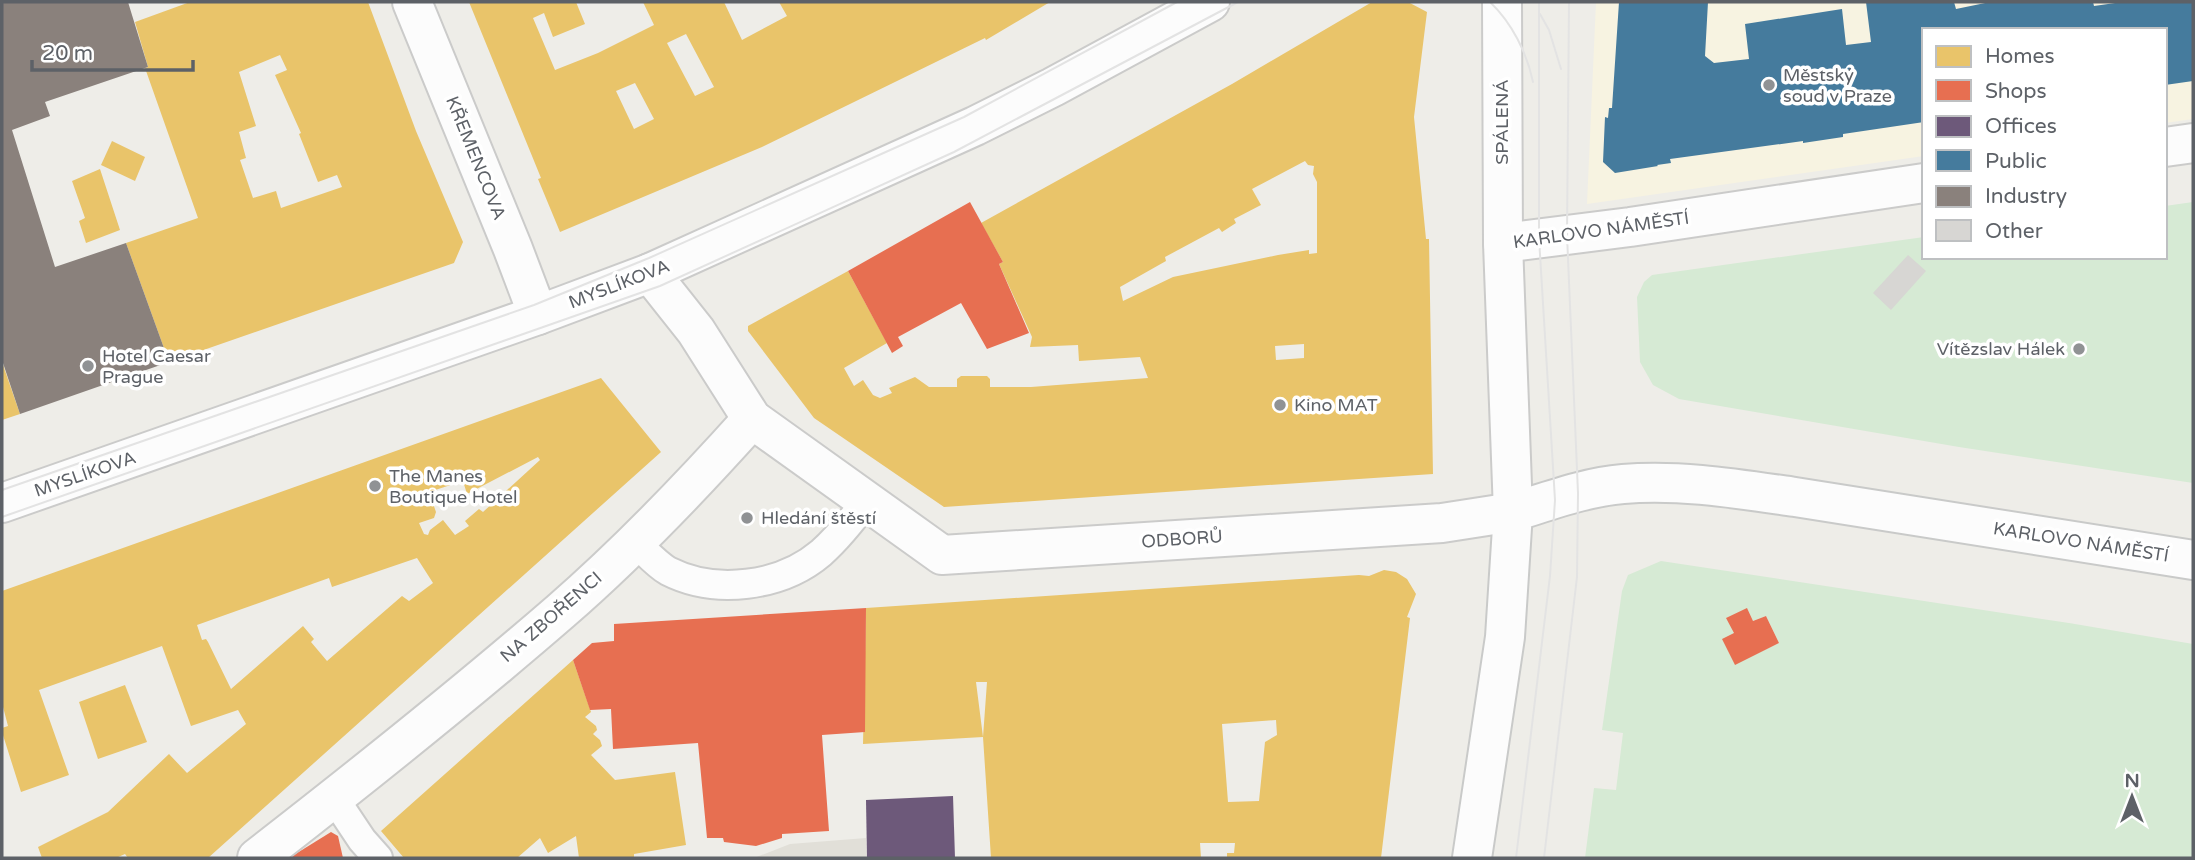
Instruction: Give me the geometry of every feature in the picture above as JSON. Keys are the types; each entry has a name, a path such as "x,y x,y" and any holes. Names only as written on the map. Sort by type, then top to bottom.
{"street":[{"name":"KŘEMENCOVA","path":"412,2 538,315"},
{"name":"MYSLÍKOVA","path":"2,503 538,315 650,273 975,126 1210,2"},
{"name":"SPÁLENÁ","path":"1500,6 1503,243"},
{"path":"2167,148 2193,143"},
{"name":"KARLOVO NÁMĚSTÍ","path":"1472,858 1505,637 1513,512 1503,243 1922,183"},
{"name":"ODBORŮ","path":"650,273 696,331 752,419 942,555 1442,523 1513,512"},
{"name":"NA ZBOŘENCI","path":"257,858 562,610 635,542 752,419"},
{"name":"KARLOVO NÁMĚSTÍ","path":"1513,512 1601,487 1624,484 1695,485 1795,497 2193,560"}],"lane":[{"path":"635,542 666,570 696,581 743,586 782,575 819,555 843,532 867,500"},
{"path":"334,798 362,840 378,858"}],"shaded area":[{"name":"Městský soud v Praze","path":"1596,2 2193,2 2193,119 2167,123 2167,28 1922,28 1922,156 1587,204"},
{"path":"866,838 867,858 754,858 790,844"}],"green space":[{"path":"2193,202 2193,483 1959,447 1679,399 1653,385 1640,362 1637,297 1644,282 1652,275 1922,237 1922,259 2167,259 2167,206"},
{"path":"1661,561 2193,644 2193,858 1585,858 1594,788 1616,790 1623,733 1602,730 1622,591 1628,575","holes":["1747,609 1753,621 1766,616 1779,643 1735,664 1734,633 1727,618"]}],"building: Homes":[{"path":"190,2 368,2 416,131 463,242 454,263 169,362 126,243 198,218 145,68 148,67 135,22","holes":["280,55 287,70 275,75 301,133 299,134 318,182 337,175 342,187 281,208 276,191 253,198 240,160 246,158 239,132 256,126 239,72"]},
{"path":"469,2 576,2 585,24 553,37 544,13 533,18 555,70 598,53 654,25 643,2 724,2 742,40 787,16 779,2 1050,2 986,40 985,38 762,147 560,232 538,179 541,178","holes":["686,34 714,87 695,96 667,43","635,83 654,119 634,129 616,91"]},
{"path":"1372,2 1408,2 1427,12 1414,117 1426,239 1429,239 1433,474 944,507 814,418 748,331 748,326 848,271 887,343 844,368 854,386 863,380 873,395 880,398 892,393 889,388 915,377 929,387 957,387 957,379 961,376 987,376 990,379 990,387 1031,387 1148,378 1140,357 1079,361 1078,345 1030,347 1032,337 999,264 1003,262 981,223 1232,84","holes":["1305,161 1314,166 1313,174 1317,182 1317,253 1309,254 1309,250 1278,255 1173,277 1123,301 1120,287 1166,261 1165,257 1219,228 1222,232 1236,223 1234,219 1261,205 1252,189","1304,344 1304,358 1276,360 1275,346"]},
{"path":"112,141 145,157 135,181 101,165"},
{"path":"100,169 120,230 86,243 79,221 85,218 72,181"},
{"path":"2,362 20,414 2,420"},
{"path":"601,378 661,452 208,858 128,858 125,854 116,858 42,858 38,847 108,812 169,754 187,773 246,724 238,710 191,726 162,646 39,690 69,775 21,792 2,732 2,728 8,726 2,703 2,591","holes":["538,457 540,460 483,512 479,509 465,521 469,526 455,535 443,520 430,530 428,535 424,534 419,523 434,518 436,512 429,492 463,481 467,494","417,558 433,583 409,601 402,596 327,661 311,642 314,639 303,626 231,689 208,642 206,639 202,640 197,625 329,578 332,587"]},
{"path":"1384,570 1396,572 1407,579 1416,594 1407,617 1410,618 1381,858 1227,858 1227,853 1234,853 1235,843 1200,843 1201,858 991,858 983,737 863,744 866,608 1369,576","holes":["976,682 987,682 983,737","1276,720 1277,735 1265,742 1259,801 1228,802 1222,724"]},
{"path":"573,660 591,712 585,717 596,726 597,730 593,734 602,746 591,755 615,780 675,772 686,845 634,854 634,858 579,858 576,836 548,853 540,838 517,858 404,858 381,831"},
{"path":"125,685 147,742 98,759 79,702"}],"building: Shops":[{"path":"970,202 1003,262 999,264 1029,333 987,349 961,303 898,337 903,346 892,353 848,271"},
{"path":"866,608 865,732 822,735 829,831 782,834 782,838 756,846 724,842 723,838 707,838 698,743 613,749 611,709 590,710 573,660 592,643 614,641 614,624"},
{"path":"1747,608 1753,621 1766,616 1779,643 1735,665 1722,639 1734,633 1726,618"},
{"path":"331,832 338,836 343,858 289,858"}],"building: Offices":[{"path":"953,796 955,858 867,858 866,800"}],"building: Public":[{"name":"Městský soud v Praze","path":"1619,2 1708,2 1705,56 1714,63 1749,59 1745,24 1842,9 1846,45 1871,42 1866,2 1954,2 1956,9 1990,2 2093,2 2094,6 2122,2 2193,2 2193,81 2167,85 2167,28 1922,28 1922,122 1803,143 1670,159 1671,163 1615,173 1603,162 1605,117 1608,118 1609,108 1612,108"}],"building: Industry":[{"path":"2,2 128,2 148,67 45,102 50,116 12,130 55,267 126,243 169,362 20,414 2,360"}],"building: Other":[{"path":"1908,255 1926,271 1891,310 1873,293"}],"tram line":[{"path":"2,490 534,305 649,258 964,117 1177,2"},
{"path":"2,517 660,286 954,152 1238,2"},
{"path":"1490,2 1518,39 1533,82"},
{"path":"1516,858 1550,576 1555,500 1539,238 1539,2"},
{"path":"1544,858 1577,577 1578,493 1567,235 1569,2"},
{"path":"1540,14 1549,30 1561,69"}],"place":[{"name":"Městský soud v Praze","path":"1769,85"},
{"name":"Vítězslav Hálek","path":"2079,349"},
{"name":"Hotel Caesar Prague","path":"88,366"},
{"name":"Kino MAT","path":"1280,405"},
{"name":"The Manes Boutique Hotel","path":"375,486"},
{"name":"Hledání štěstí","path":"747,518"}]}
